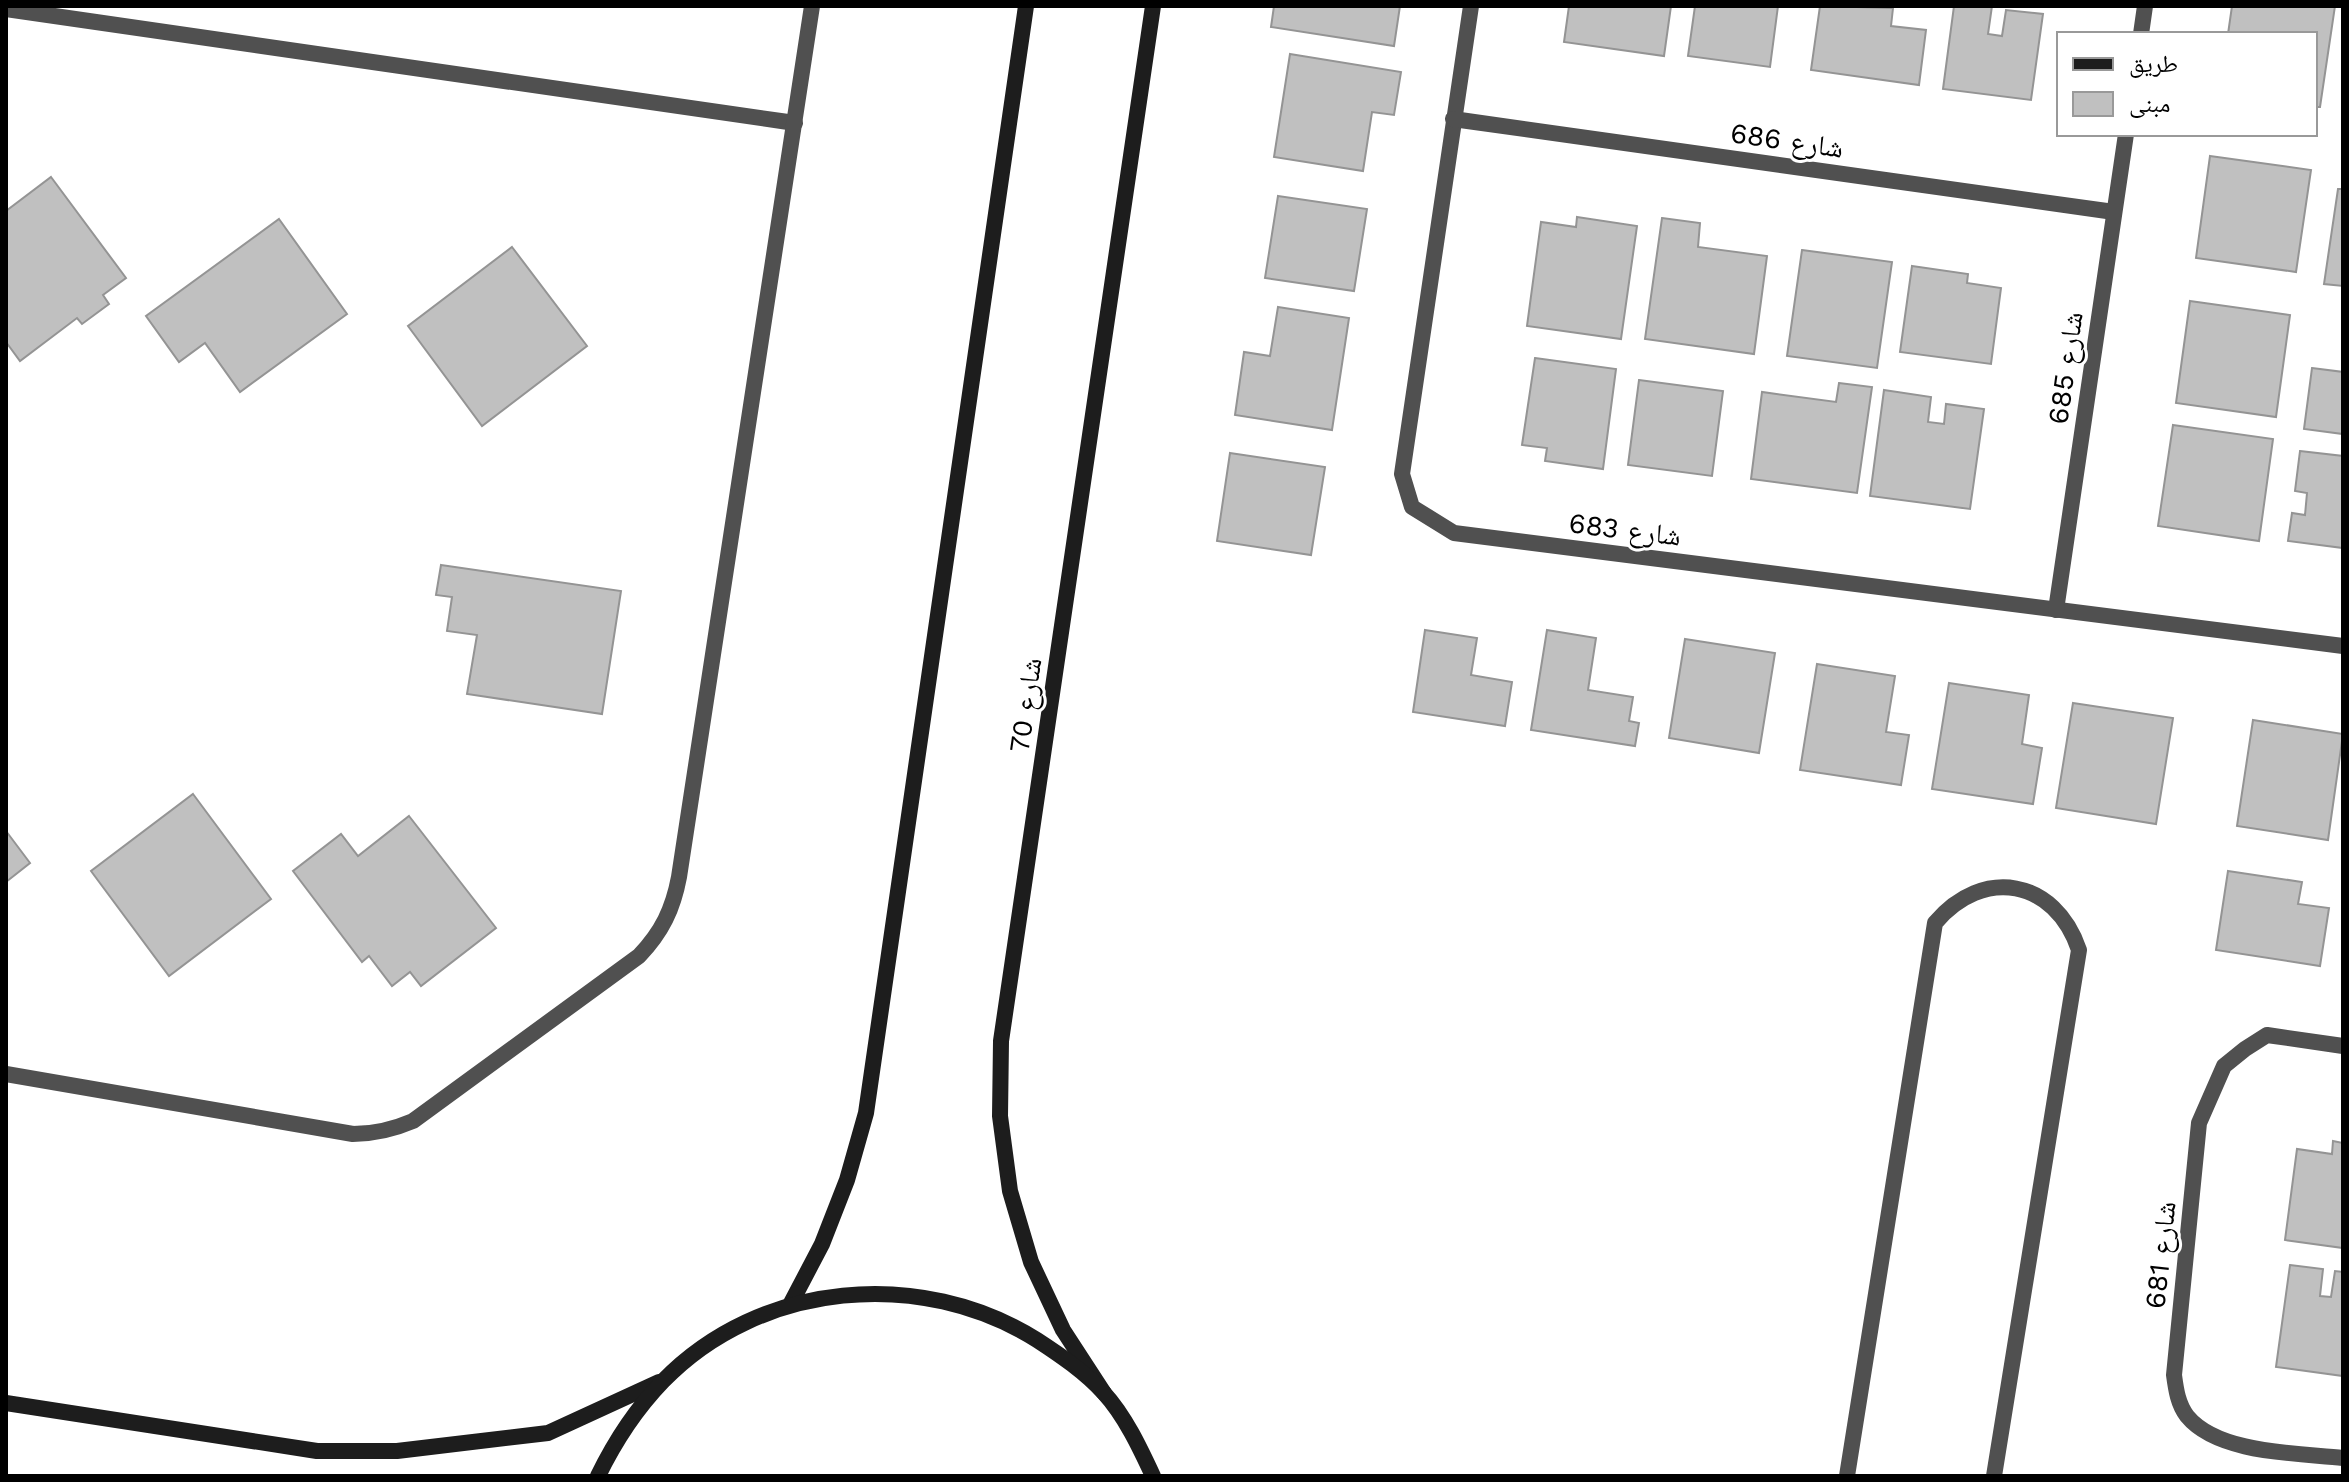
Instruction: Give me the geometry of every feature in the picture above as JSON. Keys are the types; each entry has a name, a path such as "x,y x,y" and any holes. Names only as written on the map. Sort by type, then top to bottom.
{"main road":[{"path":"790,1305 822,1244 847,1180 866,1113 1026,6"},
{"name":"شارع 70","path":"1153,6 1001,1041 1000,1116 1010,1191 1031,1262 1063,1330 1142,1451 1153,1476"},
{"path":"598,1476 627,1424 664,1380 712,1342 744,1323 790,1305 846,1294 903,1294 959,1304 1012,1325 1060,1355 1104,1393"},
{"path":"6,1403 317,1451 397,1451 548,1433 664,1380"}],"street":[{"path":"6,1074 353,1134 394,1130 413,1121 624,967 652,942 674,903 679,877 812,6"},
{"name":"شارع 683","path":"1471,6 1402,474 1412,507 1454,533 2343,646"},
{"path":"2141,32 2145,6"},
{"path":"6,9 795,123"},
{"name":"شارع 686","path":"1453,119 2114,212"},
{"name":"شارع 685","path":"2056,610 2126,136"},
{"path":"1847,1476 1935,923 1949,907 1967,895 1986,888 2008,887 2028,891 2046,900 2073,930 2079,950 1994,1476"},
{"name":"شارع 681","path":"2343,1046 2267,1035 2224,1066 2199,1123 2174,1375 2177,1397 2188,1417 2205,1431 2231,1444 2343,1458"}],"building":[{"path":"1274,6 1400,6 1394,46 1271,27"},
{"path":"1569,6 1671,6 1664,56 1564,42"},
{"path":"1695,6 1778,6 1770,67 1688,56"},
{"path":"1820,6 1893,8 1891,26 1926,30 1919,85 1811,70"},
{"path":"1954,6 1992,6 1988,34 2002,36 2006,10 2043,14 2031,100 1943,89"},
{"path":"2232,6 2335,6 2320,107 2317,107 2317,32 2228,32"},
{"path":"1290,54 1401,72 1394,115 1372,112 1363,171 1274,157"},
{"path":"2210,156 2311,170 2296,272 2196,258"},
{"path":"51,177 126,278 103,295 109,304 82,324 77,318 20,361 6,342 6,211"},
{"path":"2338,189 2343,189 2343,286 2324,284"},
{"path":"1278,196 1367,209 1354,291 1265,278"},
{"path":"1577,217 1637,226 1621,339 1527,326 1541,222 1576,227"},
{"path":"1662,218 1700,223 1698,247 1767,256 1754,354 1645,339"},
{"path":"279,219 347,314 240,392 205,343 179,362 146,316"},
{"path":"512,247 587,346 482,426 408,326"},
{"path":"1802,250 1892,262 1877,368 1787,356"},
{"path":"1912,266 1968,274 1967,283 2001,288 1991,364 1900,352"},
{"path":"2190,301 2290,315 2276,417 2176,403"},
{"path":"1278,307 1349,318 1332,430 1235,415 1244,352 1270,356"},
{"path":"1535,358 1616,369 1603,469 1545,461 1547,448 1522,445"},
{"path":"2312,368 2343,372 2343,434 2304,429"},
{"path":"1639,380 1723,391 1712,476 1628,465"},
{"path":"1839,383 1872,387 1857,493 1751,479 1762,392 1836,402"},
{"path":"1884,390 1931,397 1928,422 1944,424 1946,404 1984,409 1970,509 1870,496"},
{"path":"2173,425 2273,439 2259,541 2158,526"},
{"path":"2300,451 2343,456 2343,548 2288,541 2292,513 2305,515 2307,493 2295,491"},
{"path":"1230,453 1325,467 1311,555 1217,541"},
{"path":"441,565 621,591 602,714 467,694 477,635 447,631 452,597 436,595"},
{"path":"1425,630 1477,638 1471,675 1512,682 1505,726 1413,712"},
{"path":"1547,630 1596,638 1588,690 1633,697 1629,721 1639,723 1635,746 1531,730"},
{"path":"1685,639 1775,653 1759,753 1669,738"},
{"path":"1817,664 1895,676 1886,732 1909,735 1901,785 1800,770"},
{"path":"1949,683 2029,695 2022,744 2042,748 2033,804 1932,789"},
{"path":"2073,703 2173,718 2156,824 2056,808"},
{"path":"2253,720 2343,734 2328,840 2237,826"},
{"path":"193,794 271,899 169,976 91,871"},
{"path":"409,816 496,928 421,986 410,972 392,986 369,956 362,962 293,871 341,834 358,856"},
{"path":"6,831 30,863 6,882"},
{"path":"2228,871 2302,882 2298,904 2329,908 2320,966 2216,950"},
{"path":"2333,1141 2343,1143 2343,1248 2285,1240 2297,1149 2332,1154"},
{"path":"2290,1265 2323,1269 2320,1296 2331,1297 2335,1271 2343,1272 2343,1376 2276,1367"}]}
